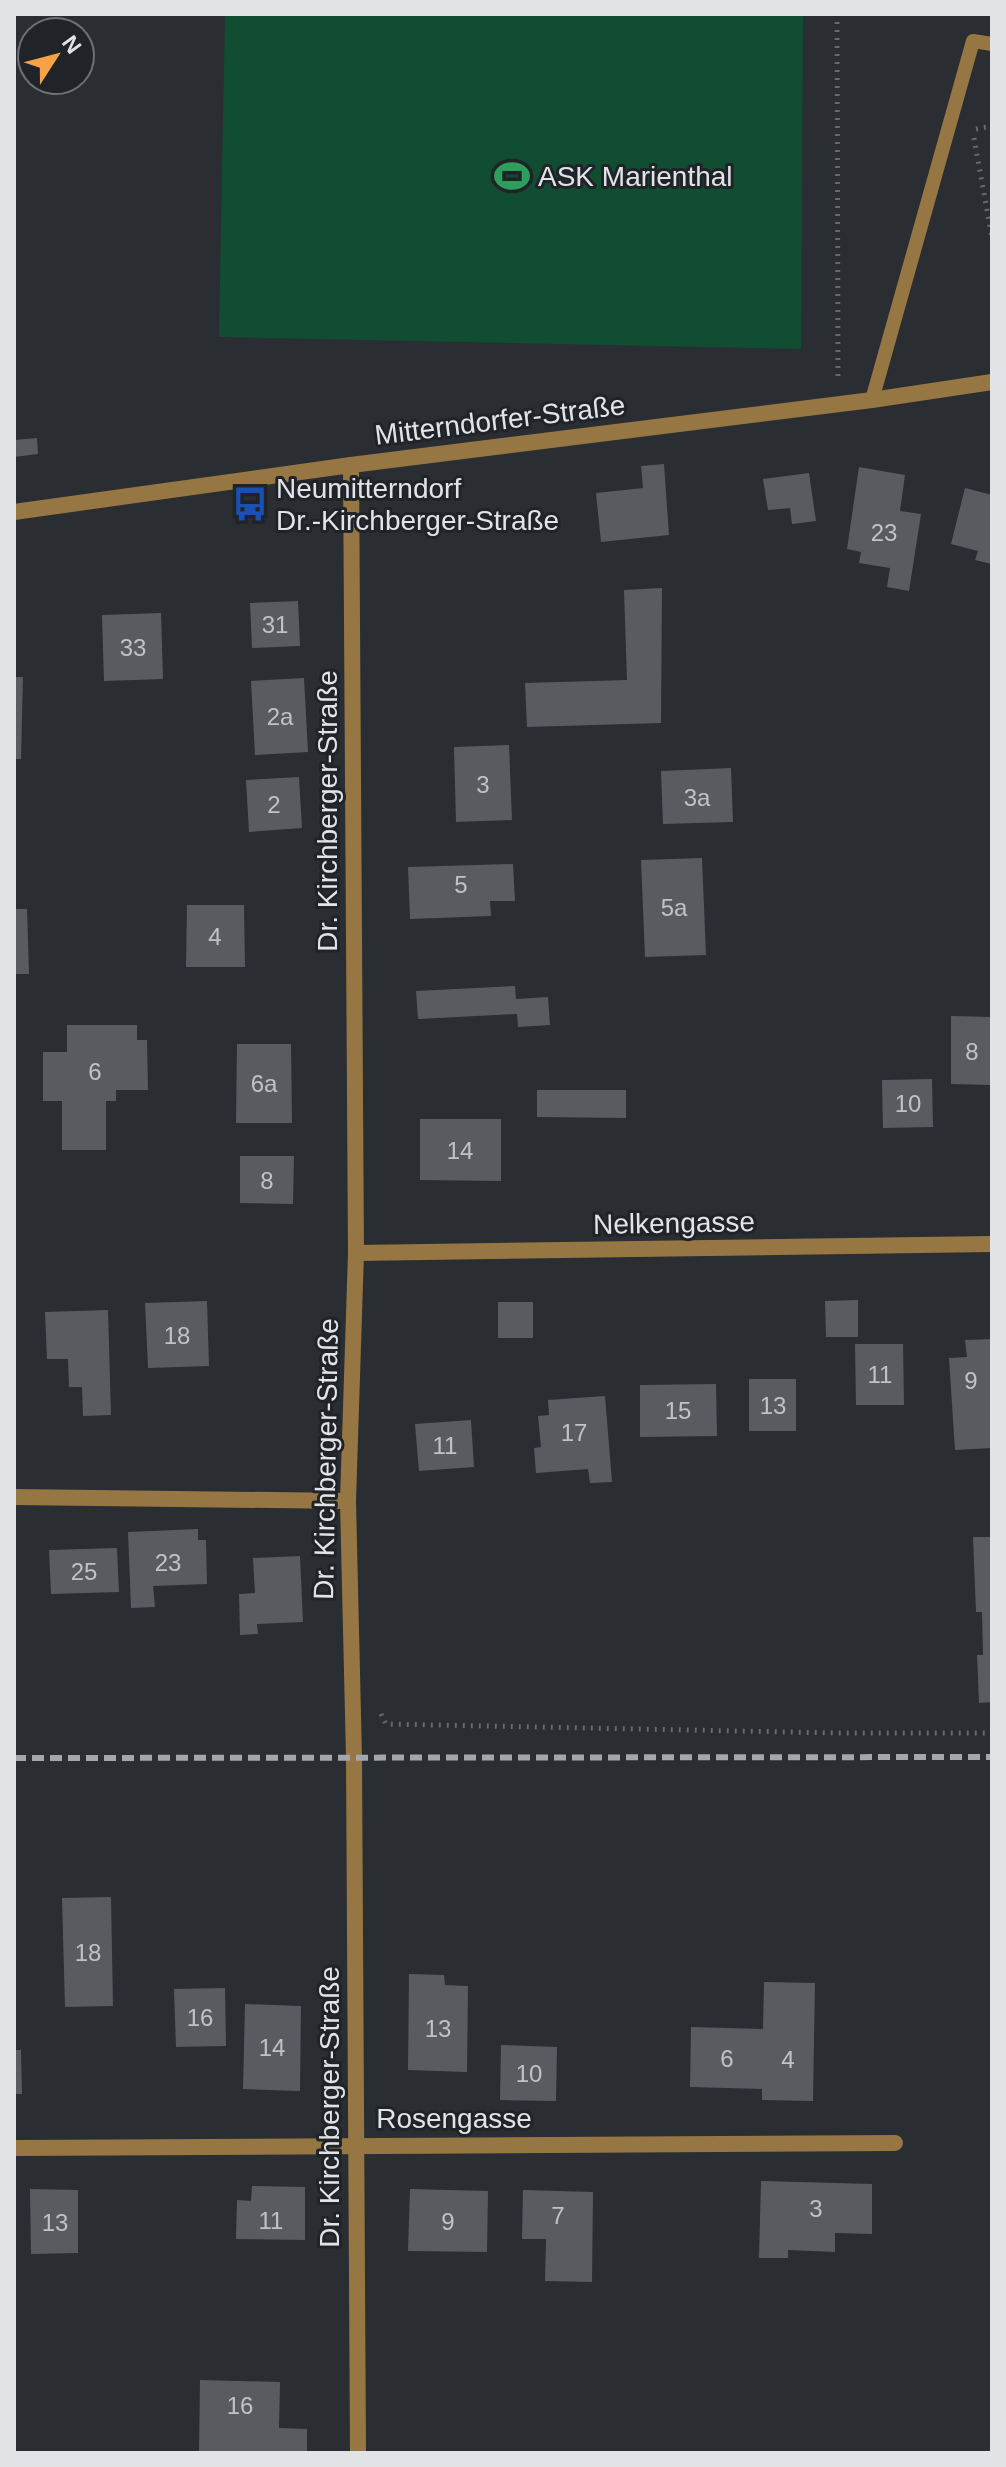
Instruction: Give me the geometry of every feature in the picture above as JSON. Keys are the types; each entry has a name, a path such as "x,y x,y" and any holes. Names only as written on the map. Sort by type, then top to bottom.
{"street":[{"name":"Mitterndorfer-Straße","path":"14,512 992,382"},
{"name":"Dr. Kirchberger-Straße","path":"351,465 356,1253 348,1501 358,2453"},
{"name":"Nelkengasse","path":"356,1253 992,1244"},
{"path":"14,1497 348,1501"},
{"name":"Rosengasse","path":"14,2148 895,2143"}],"lane":[{"path":"872,400 973,41 992,44"}],"path":[{"path":"837,14 838,404"},
{"path":"972,129 992,238"},
{"path":"352,1685 378,1707 386,1724 808,1733 992,1733"}],"green space":[{"name":"ASK Marienthal","path":"225,14 803,14 801,349 219,337"}],"building":[{"path":"37,438 38,454 14,457 14,440"},
{"path":"664,464 669,535 601,542 596,493 643,488 641,466"},
{"path":"859,467 905,475 900,511 921,514 909,591 887,587 890,568 859,563 861,552 847,549"},
{"path":"809,473 816,521 792,524 790,508 768,510 763,479"},
{"path":"965,488 992,495 992,564 975,560 978,551 951,544"},
{"path":"662,588 661,723 527,727 525,683 627,680 624,590"},
{"path":"298,601 300,646 252,648 250,603"},
{"path":"161,613 163,679 104,681 102,615"},
{"path":"14,677 23,677 21,759 14,759"},
{"path":"304,678 308,752 255,755 251,681"},
{"path":"509,745 512,820 456,822 454,747"},
{"path":"731,768 733,822 663,824 661,771"},
{"path":"299,777 302,828 249,832 246,780"},
{"path":"702,858 706,955 645,957 641,860"},
{"path":"513,864 515,901 490,901 491,916 410,919 408,867"},
{"path":"187,905 244,905 245,967 186,967"},
{"path":"14,909 27,909 29,974 14,974"},
{"path":"515,986 516,999 548,997 550,1025 518,1027 517,1014 418,1019 416,991"},
{"path":"951,1016 992,1017 992,1085 951,1084"},
{"path":"67,1025 137,1025 137,1040 147,1040 148,1090 116,1090 116,1101 106,1101 106,1150 62,1150 62,1101 43,1101 43,1052 67,1052"},
{"path":"237,1044 291,1044 292,1123 236,1123"},
{"path":"932,1079 933,1127 883,1128 882,1080"},
{"path":"537,1090 626,1090 626,1118 537,1117"},
{"path":"420,1119 501,1119 501,1181 420,1180"},
{"path":"240,1156 294,1156 293,1204 240,1203"},
{"path":"858,1300 858,1337 826,1337 825,1301"},
{"path":"207,1301 209,1366 148,1368 145,1303"},
{"path":"498,1302 533,1302 533,1338 498,1338"},
{"path":"108,1310 111,1415 83,1416 82,1387 69,1387 68,1359 47,1359 45,1312"},
{"path":"992,1339 992,1448 955,1450 949,1358 967,1357 965,1340"},
{"path":"855,1344 903,1344 904,1405 856,1405"},
{"path":"749,1379 796,1379 796,1431 749,1431"},
{"path":"716,1384 717,1436 640,1437 640,1385"},
{"path":"605,1396 612,1482 590,1483 588,1469 536,1473 534,1448 541,1447 538,1416 549,1415 548,1400"},
{"path":"471,1420 474,1467 419,1471 415,1424"},
{"path":"198,1529 198,1540 206,1540 207,1584 153,1586 155,1607 131,1608 128,1532"},
{"path":"973,1537 992,1537 992,1702 979,1703 977,1655 983,1655 982,1612 976,1612"},
{"path":"117,1548 119,1592 51,1594 49,1550"},
{"path":"300,1556 303,1622 257,1624 258,1634 240,1635 239,1594 255,1593 253,1558"},
{"path":"111,1897 113,2006 65,2007 62,1898"},
{"path":"409,1974 444,1975 445,1985 468,1986 467,2072 408,2070"},
{"path":"764,1982 815,1983 813,2101 762,2100 762,2089 690,2087 691,2027 763,2029"},
{"path":"225,1988 226,2046 176,2047 174,1989"},
{"path":"245,2004 301,2006 300,2091 243,2089"},
{"path":"501,2045 557,2047 556,2101 500,2100"},
{"path":"14,2050 21,2050 22,2094 14,2094"},
{"path":"761,2181 872,2184 872,2234 835,2233 835,2252 788,2250 788,2258 759,2258"},
{"path":"252,2186 305,2187 305,2240 236,2239 237,2200 251,2201"},
{"path":"30,2189 78,2190 78,2253 31,2254"},
{"path":"410,2189 488,2191 487,2252 408,2251"},
{"path":"523,2190 593,2192 592,2282 545,2281 546,2239 522,2239"},
{"path":"200,2380 280,2382 279,2428 307,2429 307,2453 199,2453"}],"railway":[{"path":"14,1758 992,1757"}],"place":[{"name":"ASK Marienthal","path":"512,176"},
{"name":"Neumitterndorf Dr.-Kirchberger-Straße","path":"250,504"}]}
